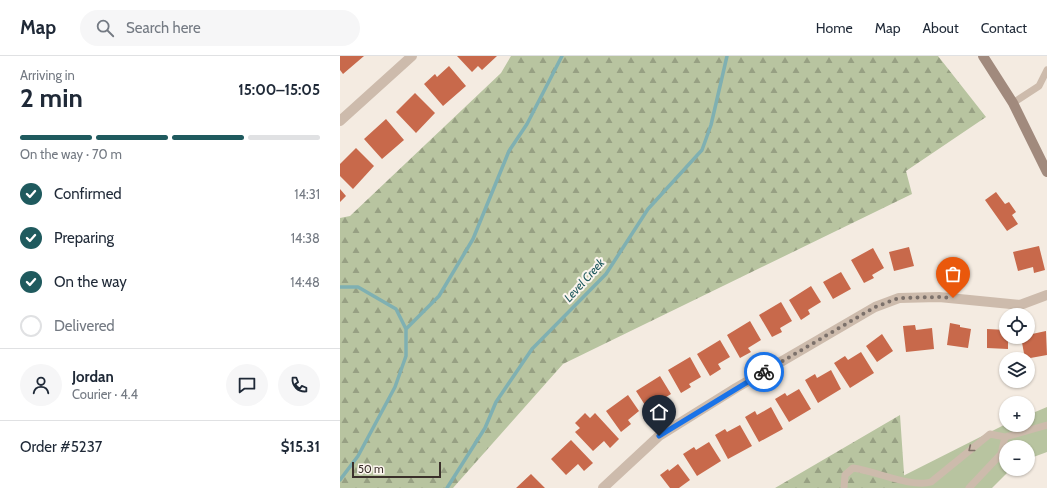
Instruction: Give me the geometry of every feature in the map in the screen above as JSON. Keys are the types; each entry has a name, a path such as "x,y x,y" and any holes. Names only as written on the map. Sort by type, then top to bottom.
{"street":[{"path":"340,121 412,56"},
{"path":"983,56 1013,103 1047,172"},
{"path":"603,488 659,436 736,388 875,307 899,298 939,297 1020,305 1047,295"}],"lane":[{"path":"1013,103 1039,86 1047,70"},
{"path":"844,488 845,475 853,468 868,470 903,482 923,485 931,482 990,434 1005,437 1047,425"},
{"path":"969,488 1001,454 1005,437"}],"green space":[{"path":"511,56 938,56 986,117 906,171 912,194 563,364 453,488 340,488 340,218 350,216 501,73"},
{"path":"1047,407 1047,452 1035,456 1035,440 999,440 999,476 1004,476 992,488 821,488 887,484 999,428 999,432 1035,432 1035,412"},
{"path":"900,415 905,488 775,488"}],"building":[{"path":"340,56 364,56 343,74 340,70"},
{"path":"457,56 497,56 482,70 478,66 472,72"},
{"path":"449,66 466,86 443,106 424,84 435,74 437,77"},
{"path":"415,93 435,113 416,133 396,112"},
{"path":"386,119 404,140 382,159 364,139"},
{"path":"356,148 374,166 353,189 340,176 340,164"},
{"path":"340,189 346,196 340,202"},
{"path":"996,192 1005,204 1009,202 1016,212 1012,215 1018,224 1007,231 985,200"},
{"path":"1039,246 1045,270 1034,273 1033,267 1018,271 1013,252"},
{"path":"909,247 914,266 894,271 889,252"},
{"path":"873,248 884,268 872,275 874,278 864,283 851,260"},
{"path":"841,272 851,289 833,299 823,282"},
{"path":"811,286 821,302 808,310 810,314 801,320 789,300"},
{"path":"781,302 792,321 780,328 782,332 772,337 759,315"},
{"path":"750,321 761,340 748,348 751,352 740,358 727,335"},
{"path":"950,323 971,329 968,348 947,345"},
{"path":"915,325 916,330 932,328 934,349 906,352 903,326"},
{"path":"987,329 999,330 999,344 1008,344 1008,349 987,348"},
{"path":"1046,331 1047,355 1035,357 1035,352 1024,352 1022,344 1035,344 1035,333"},
{"path":"882,334 893,351 877,362 866,346"},
{"path":"720,340 730,357 718,364 721,369 710,376 697,354"},
{"path":"861,352 874,373 850,388 834,363 845,356 848,360"},
{"path":"690,357 701,377 689,384 691,387 681,393 668,370"},
{"path":"831,370 841,389 818,403 805,380 815,374 817,378"},
{"path":"660,376 671,394 658,402 661,406 650,413 636,391"},
{"path":"799,389 811,409 789,422 775,399 785,393 787,396"},
{"path":"628,395 639,411 628,420 631,424 621,432 606,411"},
{"path":"771,407 783,429 759,442 745,417 755,411 757,415"},
{"path":"585,413 590,418 595,413 619,439 610,448 604,441 593,451 575,432 580,428 575,423"},
{"path":"740,425 752,446 728,459 715,435 725,429 727,432"},
{"path":"571,440 593,463 584,471 578,464 566,475 551,459"},
{"path":"709,442 721,461 697,476 683,454 694,447 696,450"},
{"path":"678,464 690,480 679,488 670,488 660,475 668,469 669,471"},
{"path":"531,474 545,488 516,488"}],"waterway":[{"path":"406,329 439,296 473,239 509,151 527,124 562,56"},
{"name":"Level Creek","path":"447,488 485,428 496,402 532,349 606,274 648,209 702,150 711,125 727,56"},
{"path":"340,287 358,287 396,309 406,329 406,356 395,387 358,456 340,480"}],"way so far":[{"path":"764,372 875,307 899,298 953,298"}],"route":[{"path":"659,436 764,372"}]}
